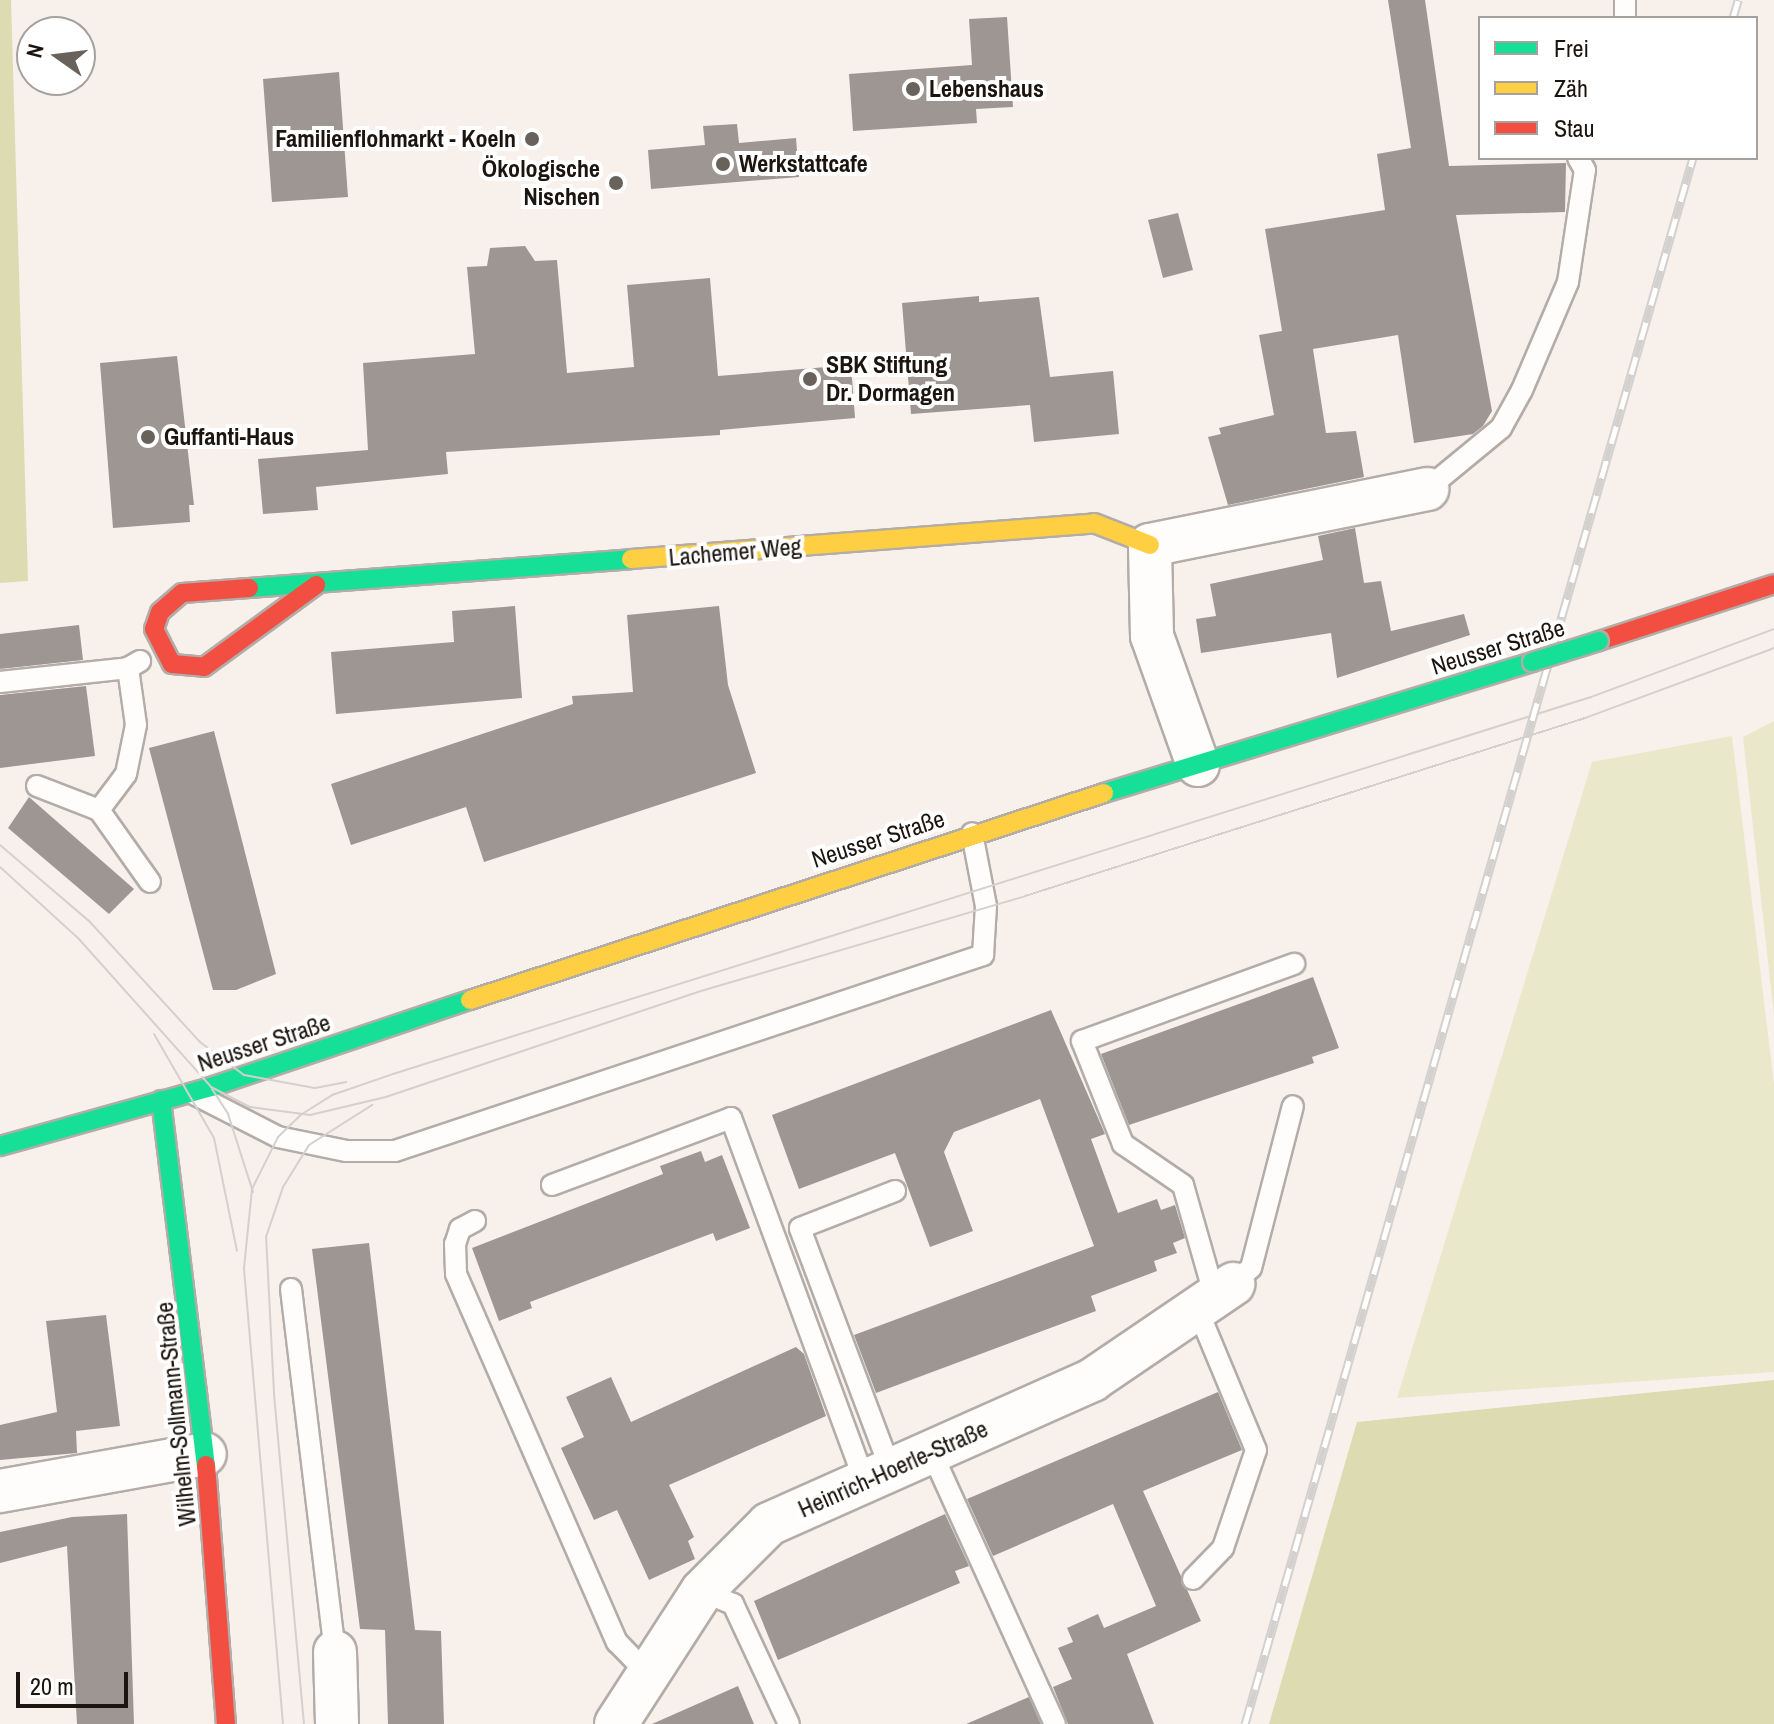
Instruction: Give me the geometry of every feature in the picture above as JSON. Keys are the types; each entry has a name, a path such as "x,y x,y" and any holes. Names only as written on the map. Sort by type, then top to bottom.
{"main road":[{"name":"Lachemer Weg","path":"160,648 154,629 160,612 182,593 1094,523 1150,545"},
{"name":"Neusser Straße","path":"0,1146 191,1092 972,833 1532,662 1774,584"},
{"path":"160,648 172,664 204,667 316,585"},
{"name":"Wilhelm-Sollmann-Straße","path":"161,1100 178,1197 205,1454 226,1724"}],"street":[{"path":"1198,765 1152,636 1150,545 1427,489"},
{"name":"Heinrich-Hoerle-Straße","path":"616,1724 702,1591 769,1524 1092,1380 1214,1295"},
{"path":"0,1491 205,1454"},
{"path":"335,1652 337,1724"},
{"path":"642,1680 655,1724"}],"lane":[{"path":"1427,489 1501,428 1522,390 1568,282 1585,170 1579,160"},
{"path":"0,682 128,668 160,648"},
{"path":"99,810 126,774 136,725 128,668"},
{"path":"37,786 99,810 150,882"},
{"path":"191,1092 278,1137 346,1151 395,1151 983,955 986,906 972,833"},
{"path":"1193,1579 1223,1548 1256,1450 1183,1185 1123,1144 1082,1041 1294,964"},
{"path":"1214,1295 1251,1268 1293,1106"},
{"path":"552,1185 731,1118 877,1474"},
{"path":"877,1474 800,1228 895,1191"},
{"path":"475,1221 460,1229 455,1244 456,1274 617,1642 642,1680"},
{"path":"291,1289 335,1652"},
{"path":"931,1451 1055,1724"},
{"path":"702,1591 733,1604 789,1724"}],"shaded area":[{"path":"1774,721 1774,1016 1743,737"},
{"path":"1732,736 1774,1084 1774,1372 1397,1398 1592,762"}],"green space":[{"path":"0,0 11,0 28,581 0,583"},
{"path":"1774,1380 1774,1724 1269,1724 1357,1422"}],"building":[{"path":"1388,0 1425,0 1449,166 1566,163 1565,212 1456,215 1492,411 1483,426 1473,434 1414,443 1398,335 1313,349 1326,433 1356,431 1364,477 1228,505 1208,437 1221,434 1219,428 1274,415 1259,335 1282,331 1265,229 1385,210 1377,154 1411,148"},
{"name":"Lebenshaus","path":"1007,17 1013,107 976,109 977,123 853,131 849,74 972,65 969,19"},
{"path":"339,72 348,197 272,202 263,79"},
{"name":"Werkstattcafe","path":"737,124 739,143 796,138 799,177 651,189 648,150 705,145 703,126"},
{"path":"1178,213 1193,270 1163,278 1148,220"},
{"name":"SBK Stiftung Dr. Dormagen","path":"525,246 535,261 557,260 567,373 634,367 627,285 710,278 718,376 851,365 855,418 720,430 720,435 446,452 448,474 316,487 318,510 263,514 258,459 368,450 363,363 475,354 467,267 487,266 490,248"},
{"path":"979,296 979,302 1039,297 1050,377 1113,371 1119,434 1034,442 1030,405 911,414 902,303"},
{"name":"Guffanti-Haus","path":"177,356 194,505 189,505 190,522 113,528 100,363"},
{"path":"1355,528 1364,583 1381,581 1391,631 1464,614 1470,635 1337,678 1331,633 1201,653 1196,619 1216,616 1210,584 1323,560 1318,536"},
{"path":"515,606 522,698 336,714 331,652 454,642 452,611"},
{"path":"719,606 728,685 756,773 484,862 466,807 351,845 331,784 573,704 572,696 633,692 627,615"},
{"path":"79,625 83,660 0,669 0,634"},
{"path":"86,686 95,756 0,768 0,695"},
{"path":"214,731 276,974 236,990 213,990 149,748"},
{"path":"29,797 134,889 109,914 8,828"},
{"path":"1313,977 1339,1048 1312,1057 1314,1063 1129,1125 1101,1054"},
{"path":"1051,1010 1105,1134 1091,1139 1118,1213 1157,1199 1161,1210 1175,1205 1185,1238 1173,1243 1177,1253 1154,1261 1157,1271 1091,1296 1096,1311 876,1393 854,1335 1094,1246 1040,1099 954,1132 944,1152 973,1231 930,1247 895,1153 799,1189 772,1115"},
{"path":"701,1151 705,1162 722,1155 750,1228 716,1241 713,1233 530,1302 532,1308 499,1321 472,1248 663,1174 660,1166"},
{"path":"369,1243 415,1630 441,1631 444,1724 388,1724 385,1630 360,1629 312,1249"},
{"path":"106,1315 120,1426 76,1431 77,1453 0,1460 0,1425 57,1412 46,1321"},
{"path":"796,1347 804,1354 826,1416 669,1485 694,1537 688,1541 695,1559 649,1580 617,1510 594,1520 561,1448 584,1437 566,1397 611,1377 631,1422"},
{"path":"1218,1392 1242,1450 1143,1491 1201,1621 1127,1654 1154,1724 1068,1724 1053,1687 1072,1679 1058,1648 1073,1642 1067,1628 1098,1614 1104,1628 1156,1606 1113,1504 993,1556 967,1499"},
{"path":"127,1514 134,1724 77,1724 67,1546 0,1563 0,1532 72,1517"},
{"path":"945,1514 969,1566 955,1571 960,1583 778,1660 754,1601"},
{"path":"738,1686 754,1724 652,1724"},
{"path":"1029,1697 1041,1724 966,1724"}],"tram line":[{"path":"283,1724 244,1268 252,1189 278,1137 302,1114 332,1095 393,1074 1591,697 1774,629"},
{"path":"0,867 78,938 211,1087 250,1107 310,1115 386,1097 701,991 1025,896 1585,718 1774,648"},
{"path":"0,845 90,922 200,1042 244,1075 315,1088 346,1082"},
{"path":"154,1034 214,1138 237,1251"},
{"path":"212,1089 228,1114 253,1192"},
{"path":"304,1724 274,1393 266,1237 283,1187 309,1145 372,1105"}],"railway":[{"path":"1734,16 1738,0"},
{"path":"1245,1724 1692,160"}],"traffic: fast":[{"path":"249,588 631,559"},
{"path":"1532,662 1599,641"},
{"path":"1104,793 1532,662"},
{"path":"0,1146 211,1087 470,1000"},
{"path":"161,1100 206,1465"}],"traffic: slow":[{"path":"631,559 1094,523 1150,545"},
{"path":"470,1000 1104,793"}],"traffic: jam":[{"path":"1599,641 1774,584"},
{"path":"249,588 182,593 160,612 154,629 172,664 204,667 316,585"},
{"path":"206,1465 226,1724"}],"place":[{"name":"Lebenshaus","path":"913,89"},
{"name":"Familienflohmarkt - Koeln","path":"532,139"},
{"name":"Werkstattcafe","path":"723,164"},
{"name":"Ökologische Nischen","path":"616,183"},
{"name":"SBK Stiftung Dr. Dormagen","path":"810,379"},
{"name":"Guffanti-Haus","path":"148,437"}]}
